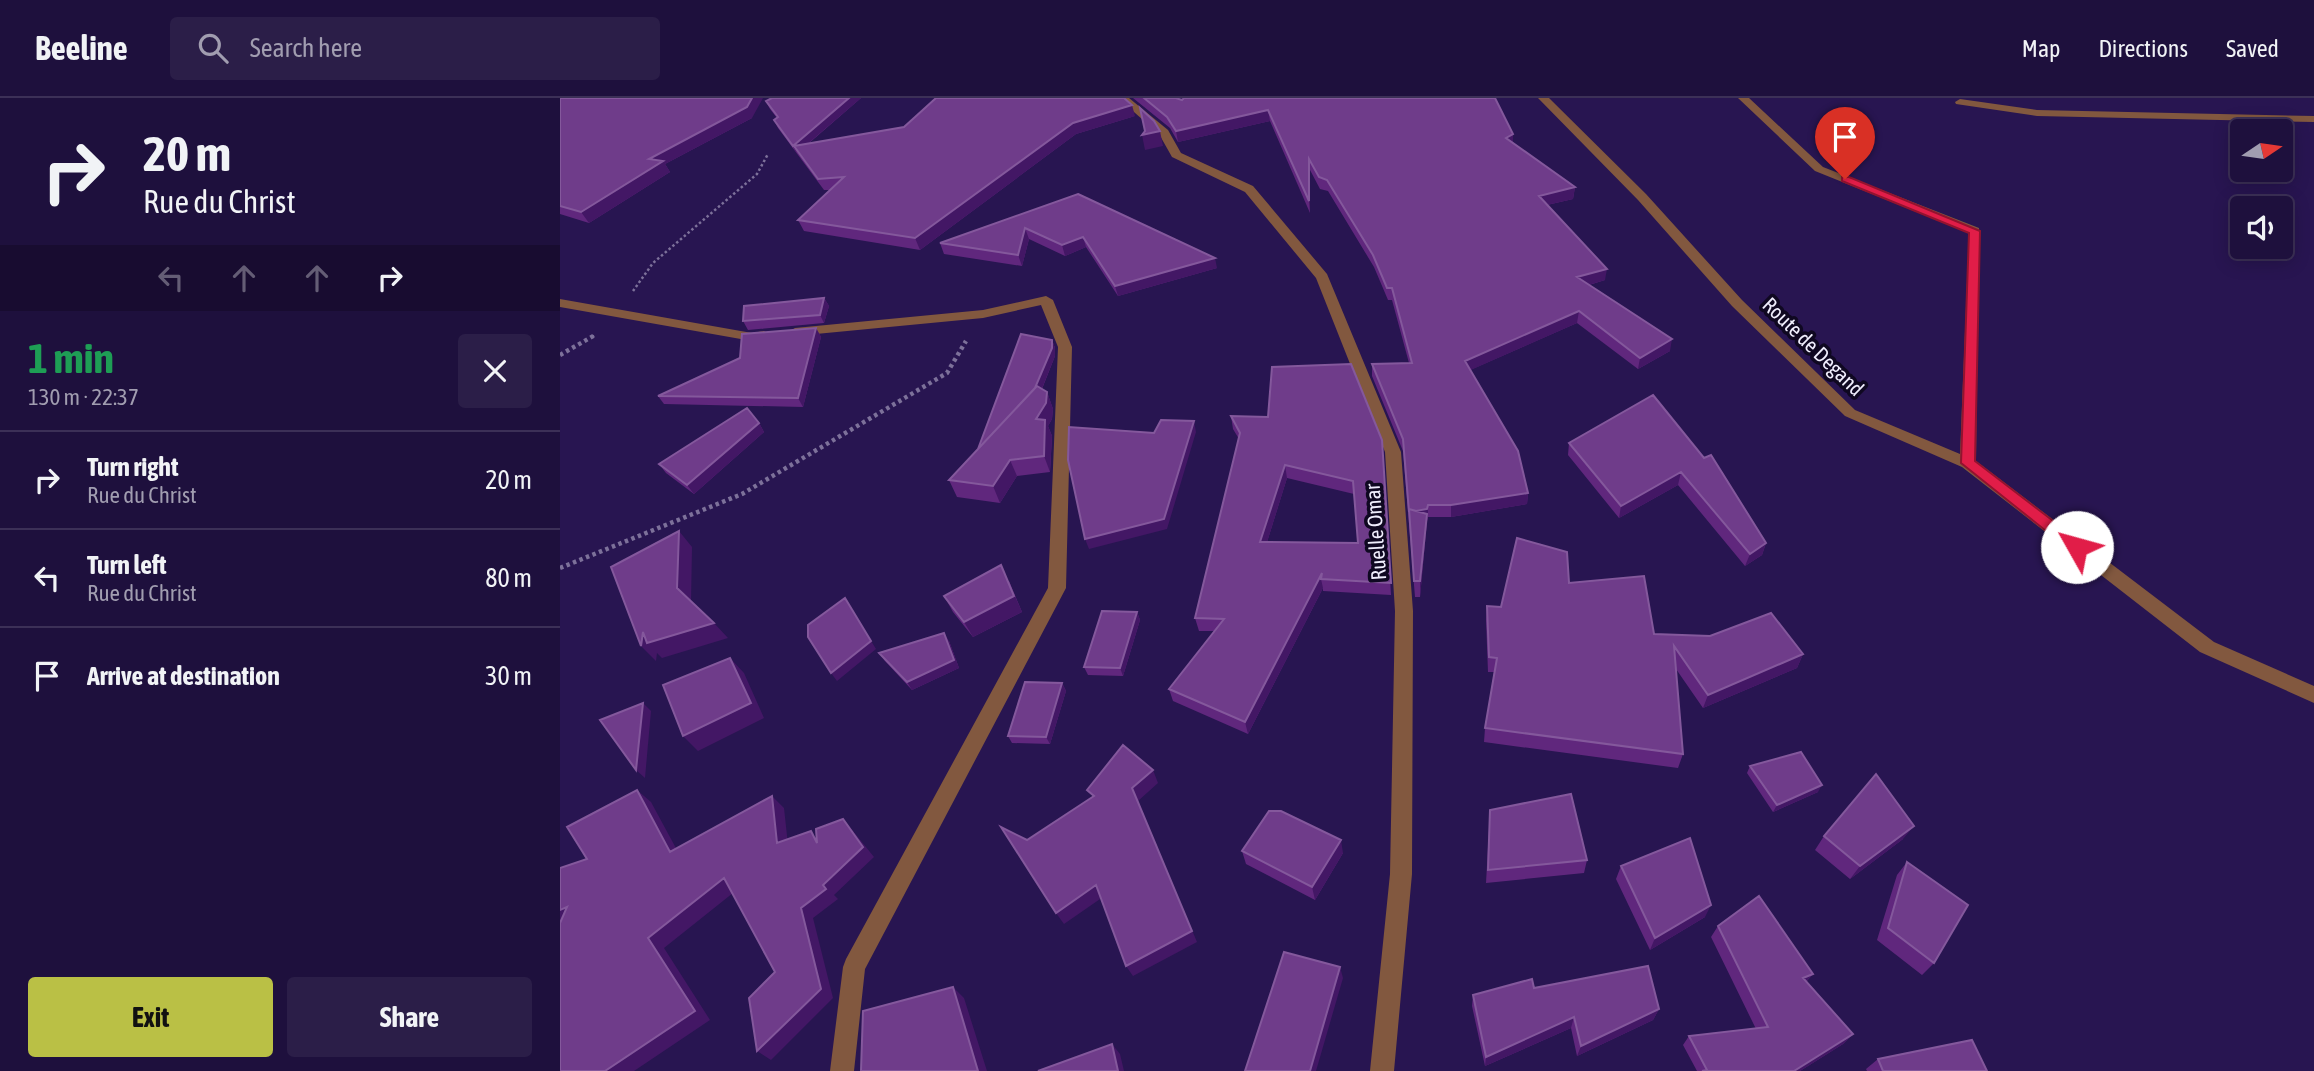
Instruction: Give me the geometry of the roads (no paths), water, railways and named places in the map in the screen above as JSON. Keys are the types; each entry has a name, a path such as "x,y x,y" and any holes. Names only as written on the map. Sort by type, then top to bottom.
{"street":[{"name":"Ruelle Omar","path":"1123,98 1164,132 1176,155 1249,190 1322,277 1393,452 1404,611 1401,874 1382,1071"},
{"name":"Route de Degand","path":"1543,98 1642,197 1737,303 1850,413 1968,463 2207,647 2314,695"},
{"path":"1744,98 1819,169 1975,231 1968,463"},
{"path":"1960,102 2037,113 2314,119"},
{"path":"560,303 752,337 983,314 1046,300 1065,347 1057,588 854,967 842,1071"}]}
